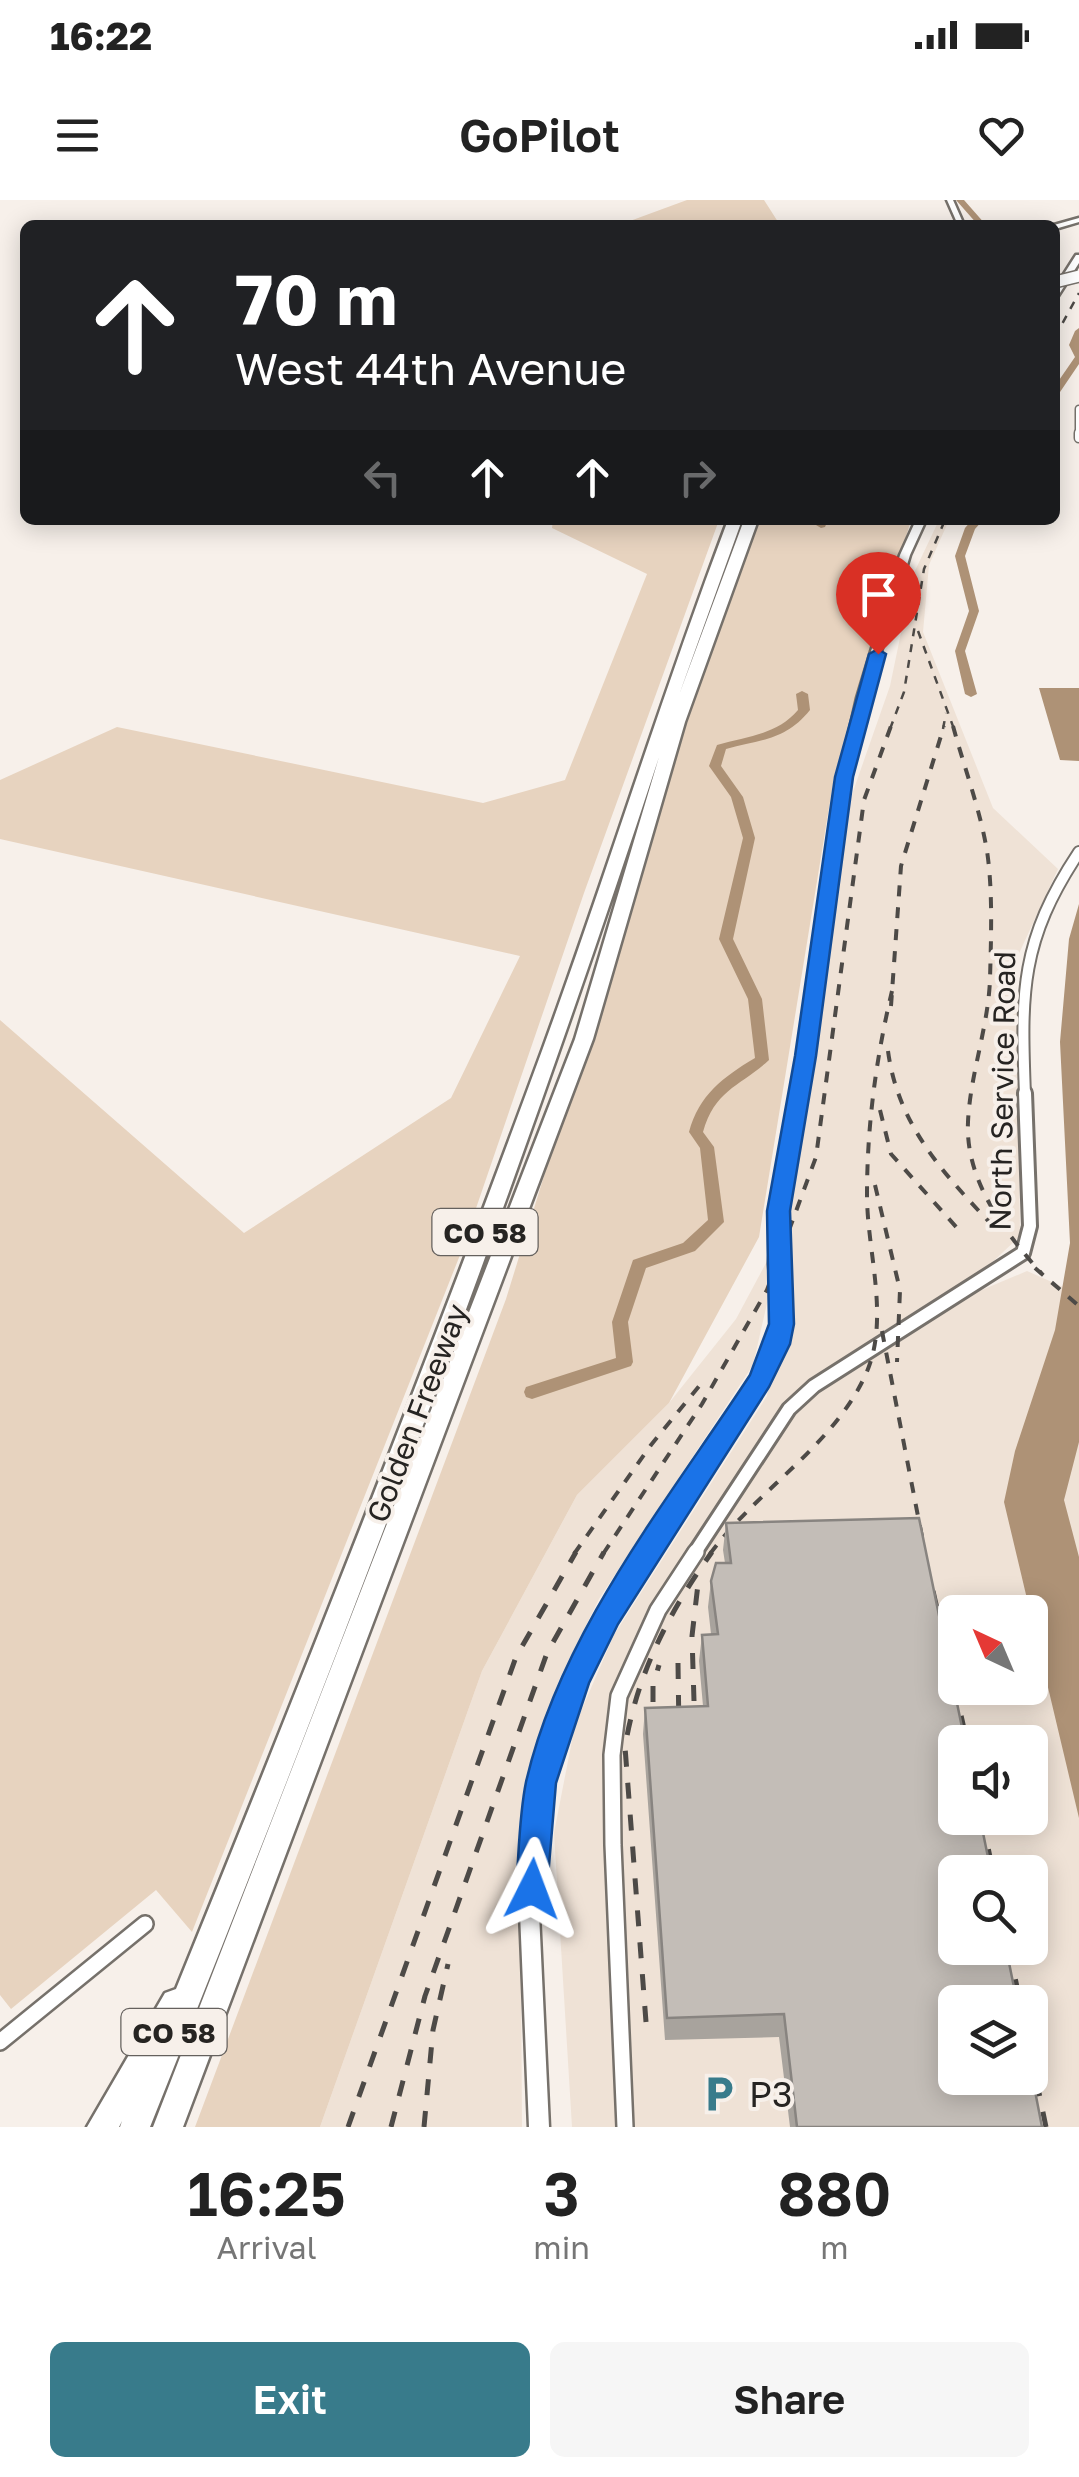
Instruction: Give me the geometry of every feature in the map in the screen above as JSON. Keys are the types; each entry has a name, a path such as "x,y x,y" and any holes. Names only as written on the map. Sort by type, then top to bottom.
{"highway":[{"name":"Golden Freeway","path":"135,2127 214,1937 438,1364 561,1023 674,684 733,525"},
{"name":"Golden Freeway","path":"168,2127 584,1039 678,722 749,525"},
{"path":"102,2127 214,1937"}],"street":[{"path":"1060,286 1079,257"},
{"path":"1079,409 1079,438"},
{"path":"539,2127 532,1889 534,1824 541,1783 566,1702 608,1615 760,1380 777,1344 781,1324 779,1211 806,1056 844,777 862,698 905,555 918,525"},
{"name":"North Service Road","path":"625,2127 613,1845 612,1755 619,1696 658,1610 789,1409 814,1386 980,1287 1023,1253 1030,1226 1026,1036 1029,952 1038,922 1079,852"},
{"path":"0,2042 145,1924"}],"shaded area":[{"path":"687,200 764,200 777,220 633,220"},
{"path":"717,525 584,893 460,1255 192,1932 156,1890 11,2009 0,1995 0,1020 244,1233 451,1098 520,956 0,839 0,780 117,727 483,803 565,780 647,574 552,528"},
{"path":"755,525 910,525 834,777 759,1237 669,1403 577,1495 482,1671 320,2127 195,2127 506,1299 666,781"},
{"path":"937,525 947,525 929,565 923,632 993,808 1058,869 1016,960 1020,1236 967,1286 882,1332 1027,1271 1079,1294 1079,2127 572,2127 554,1833 575,1725 614,1635 767,1396 784,1273 768,1299 753,1365 599,1599 559,1680 530,1762 520,1821 522,2127 320,2127 482,1671 577,1495 669,1403 736,1319 781,1235 842,823 890,686 913,575"},
{"path":"1039,688 1079,688 1079,761 1060,760"},
{"path":"1079,904 1079,1442 1064,1500 1079,1557 1079,1818 1048,1687 1048,1595 1026,1595 1004,1502 1015,1451 1055,1330 1070,1243 1060,1042 1069,939"}],"building":[{"path":"919,1518 938,1611 938,1705 957,1705 962,1725 938,1725 938,1835 983,1835 988,1855 938,1855 938,1965 1009,1965 1014,1985 938,1985 938,2095 1036,2095 1042,2127 797,2127 784,2014 667,2018 645,1708 708,1706 702,1635 718,1634 711,1581 716,1563 731,1563 726,1523"}],"waterway":[{"path":"960,200 978,220"},
{"path":"1060,386 1079,357 1073,345 1079,331"},
{"path":"971,694 960,651 974,611 960,556 973,525"},
{"path":"532,1392 625,1362 620,1322 639,1264 689,1247 716,1222 707,1147 696,1132 705,1107 720,1089 762,1060 755,999 726,939 749,838 737,797 715,766 721,747 766,737 795,721 804,710 802,694"}],"railway":[{"path":"1060,328 1079,293"},
{"path":"890,729 904,692 924,569 943,525"},
{"path":"918,631 953,727"},
{"path":"943,729 946,713"},
{"path":"603,1554 702,1404 767,1290 816,1157 864,800 891,726"},
{"path":"891,1006 901,866 944,726"},
{"path":"953,727 984,835 991,899 989,998 969,1104 969,1144 973,1165 990,1205 1043,1275"},
{"path":"710,1554 833,1425 851,1401 873,1355 877,1310 868,1217 869,1143 877,1067 892,991"},
{"path":"888,1051 893,1078 912,1125 940,1167 993,1226"},
{"path":"880,1110 891,1154 958,1229"},
{"path":"875,1185 900,1290 897,1362"},
{"path":"1035,1268 1043,1275"},
{"path":"1043,1275 1079,1306"},
{"path":"882,1331 924,1547"},
{"path":"574,1554 651,1445 700,1385"},
{"path":"348,2127 516,1657 576,1552"},
{"path":"391,2127 425,1996 547,1653 604,1552"},
{"path":"646,2022 625,1747 646,1669 682,1598 712,1552"},
{"path":"695,1733 692,1636 698,1584"},
{"path":"933,1591 963,1725"},
{"path":"678,1663 679,1733"},
{"path":"653,1734 653,1686 659,1665"},
{"path":"985,1835 990,1855"},
{"path":"424,2127 433,2030 448,1964"},
{"path":"1012,1965 1017,1985"},
{"path":"1039,2095 1046,2127"}],"place":[{"name":"P3","path":"719,2094"}],"route":[{"path":"532,1889 534,1824 541,1783 566,1702 608,1615 760,1380 777,1344 781,1324 776,1264 779,1211 806,1056 844,777 862,698 878,654"}]}
